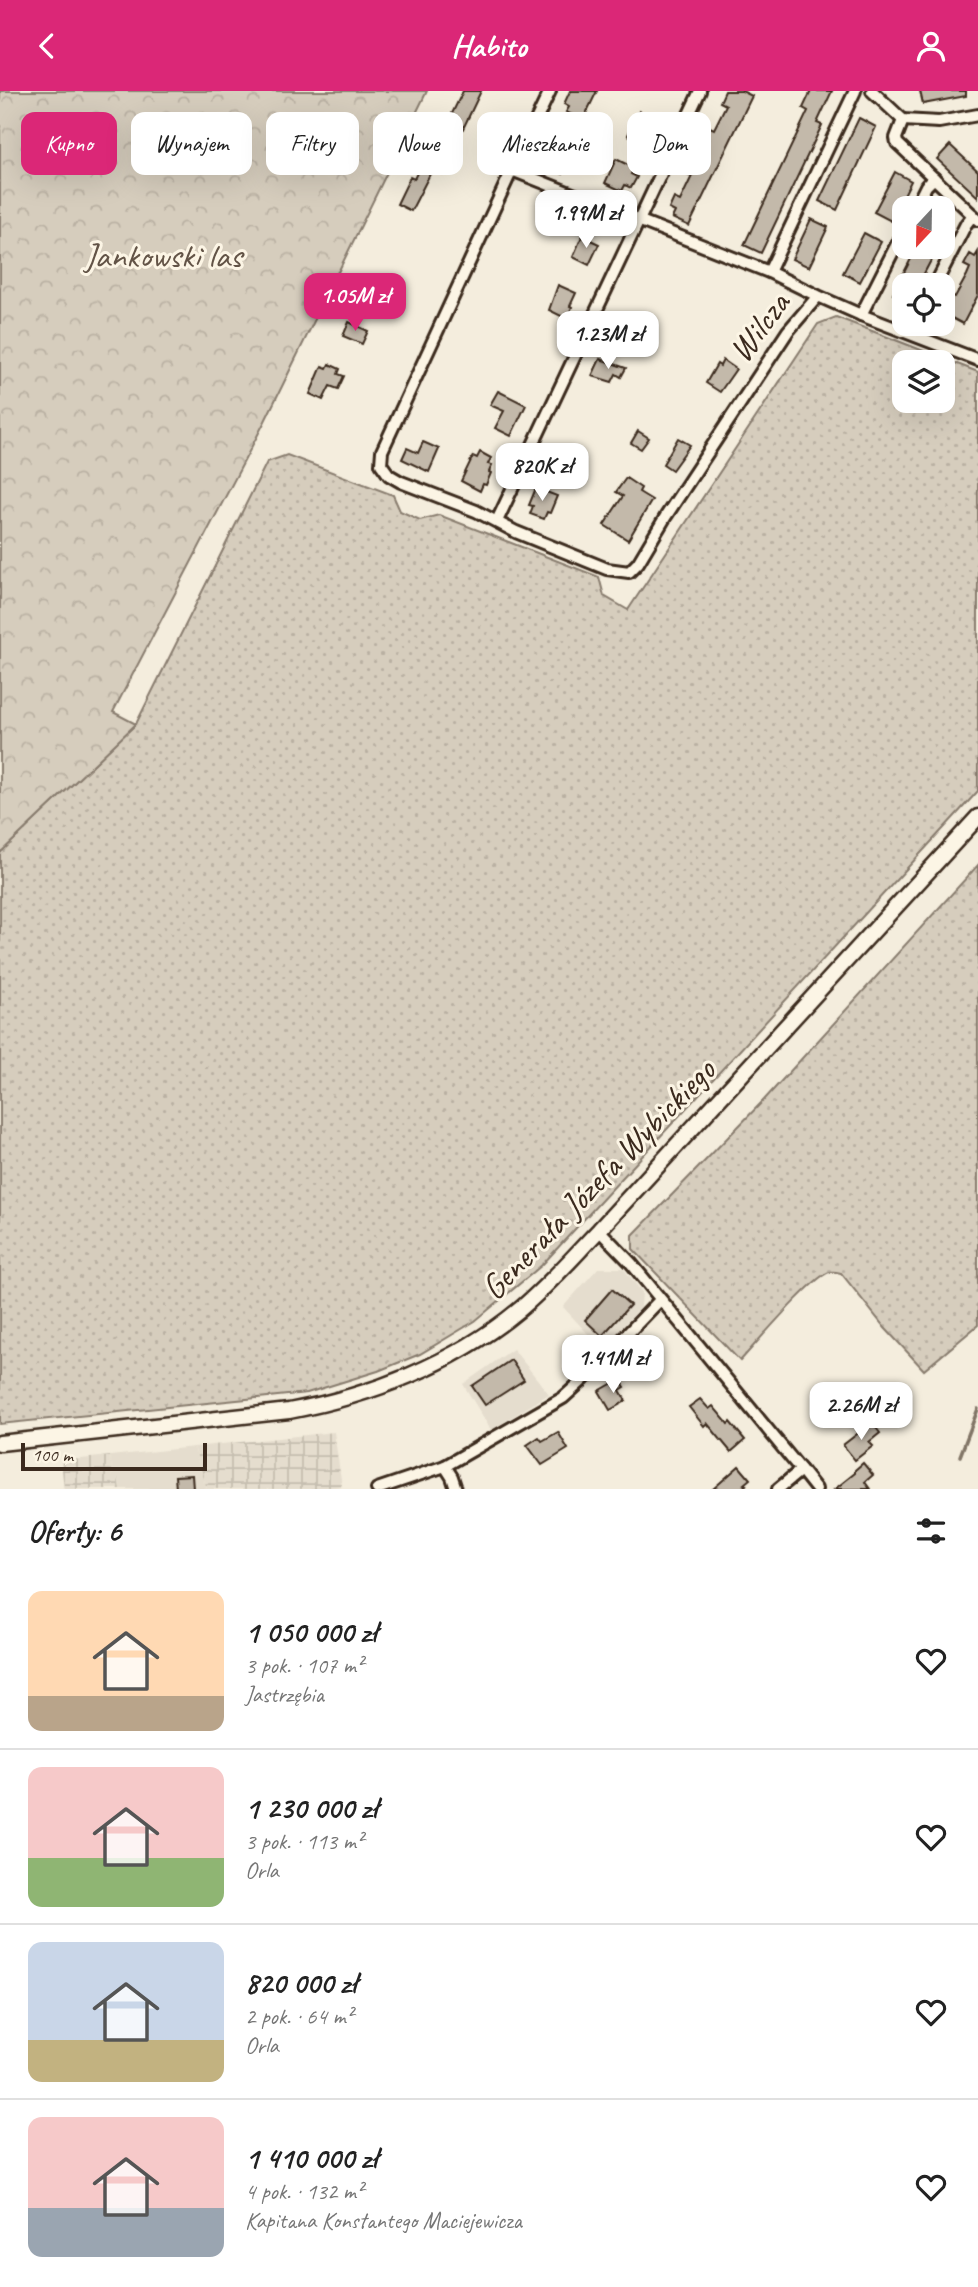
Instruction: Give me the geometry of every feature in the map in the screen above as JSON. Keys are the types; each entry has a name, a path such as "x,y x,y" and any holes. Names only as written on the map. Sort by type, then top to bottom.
{"main road":[{"name":"Generała Józefa Wybickiego","path":"0,1443 289,1411 328,1403 360,1394 433,1363 483,1336 534,1296 599,1230 978,817"}],"street":[{"path":"540,112 550,91"},
{"path":"700,91 639,219 497,521 401,482 389,475 381,464 382,451 512,170 639,219 769,272 818,296"},
{"path":"769,272 855,91"},
{"path":"872,91 904,120 939,122 978,115"},
{"path":"904,120 896,138 897,143 976,218 966,224 941,273"},
{"path":"921,196 934,178"},
{"path":"861,315 892,254"},
{"name":"Wilcza","path":"497,521 516,532 607,569 629,572 638,563 788,331 818,296 861,315 892,323"},
{"name":"Wilcza","path":"928,336 978,360"},
{"path":"599,1230 631,1263 816,1489"},
{"path":"377,1489 445,1466 563,1398 660,1300"},
{"path":"445,1466 456,1489"},
{"path":"778,1489 801,1470"}],"shaded area":[{"path":"598,1268 623,1268 642,1292 641,1307 602,1349 563,1307"},
{"path":"513,1349 549,1394 491,1430 463,1384"},
{"path":"334,1432 342,1486 318,1489 207,1489 194,1447"},
{"path":"194,1447 207,1489 120,1489 118,1477 113,1478 110,1456"},
{"path":"110,1456 113,1477 118,1477 120,1489 64,1489 61,1461"}],"green space":[{"name":"Jankowski las","path":"0,91 427,91 417,112 373,112 373,175 386,175 265,421 113,712 136,724 0,853"},
{"path":"836,317 921,350 892,350 892,413 955,413 955,363 978,372 978,791 542,1265 475,1321 420,1354 378,1371 307,1393 0,1424 0,853 136,724 267,462 287,455 393,495 400,511 420,520 439,515 599,577 604,596 628,610 818,324"},
{"path":"978,865 978,1325 924,1370 885,1328 841,1273 831,1272 811,1285 740,1361 633,1249 633,1235 764,1100"}],"building":[{"path":"463,91 481,91 463,129 463,112 453,112"},
{"path":"570,91 597,91 587,112 566,112 569,107 564,104"},
{"path":"725,91 742,91 752,96 689,226 672,218 675,212 669,209 674,198 680,201 692,176 690,175 711,175 711,128 714,129 726,105 720,102"},
{"path":"811,91 832,91 817,123 822,125 761,253 744,245 808,111 803,108"},
{"path":"920,91 966,91 966,96 923,104"},
{"path":"859,118 876,127 837,210 819,201"},
{"path":"950,145 978,171 978,197 937,159"},
{"path":"616,159 627,164 627,175 637,177 631,188 625,185 622,191 605,183 609,175 613,175"},
{"path":"895,172 911,181 904,196 892,196 891,221 874,212"},
{"path":"416,175 429,175 411,211 397,204 410,177 414,179"},
{"path":"811,219 828,227 809,267 792,259"},
{"path":"864,233 881,242 860,282 843,273"},
{"path":"582,236 599,244 589,265 573,257"},
{"path":"978,252 978,295 963,324 955,320 955,297 970,268 964,265 970,254 975,257"},
{"path":"911,259 932,259 924,273 904,273"},
{"path":"558,285 576,293 567,319 549,310"},
{"path":"616,314 636,324 622,346 607,339"},
{"path":"349,322 368,331 362,344 343,336"},
{"path":"600,359 626,368 621,377 616,374 612,382 592,376"},
{"path":"723,360 736,369 720,392 706,383 717,364 720,366"},
{"path":"329,364 340,369 338,374 344,376 338,389 330,386 323,400 310,394 322,366 327,368"},
{"path":"498,391 526,405 511,436 495,428 504,411 490,405"},
{"path":"638,431 649,438 641,449 631,443"},
{"path":"678,438 690,445 672,470 663,464"},
{"path":"423,442 439,449 429,472 402,459 407,448 418,453"},
{"path":"480,452 491,458 488,464 492,465 486,485 483,484 480,491 461,481 473,456 477,458"},
{"path":"626,478 641,488 639,492 652,500 628,540 604,525 623,496 616,492"},
{"path":"536,488 557,496 550,513 547,512 544,519 530,514 533,506 529,505"},
{"path":"612,1289 630,1305 602,1336 585,1320"},
{"path":"511,1360 524,1380 485,1405 472,1386"},
{"path":"620,1379 625,1387 620,1390 626,1401 610,1410 599,1391"},
{"path":"700,1399 709,1409 713,1406 745,1440 731,1452 707,1423 704,1426 689,1407"},
{"path":"873,1424 880,1433 869,1442 873,1446 855,1460 843,1445"},
{"path":"558,1432 568,1449 542,1465 527,1445 539,1437 542,1441"},
{"path":"863,1463 873,1475 865,1482 870,1489 835,1489 855,1473"},
{"path":"739,1466 750,1479 744,1484 746,1485 741,1489 713,1489"},
{"path":"192,1475 193,1489 176,1489 175,1476"}],"waterway":[{"path":"960,1456 978,1409"}]}
